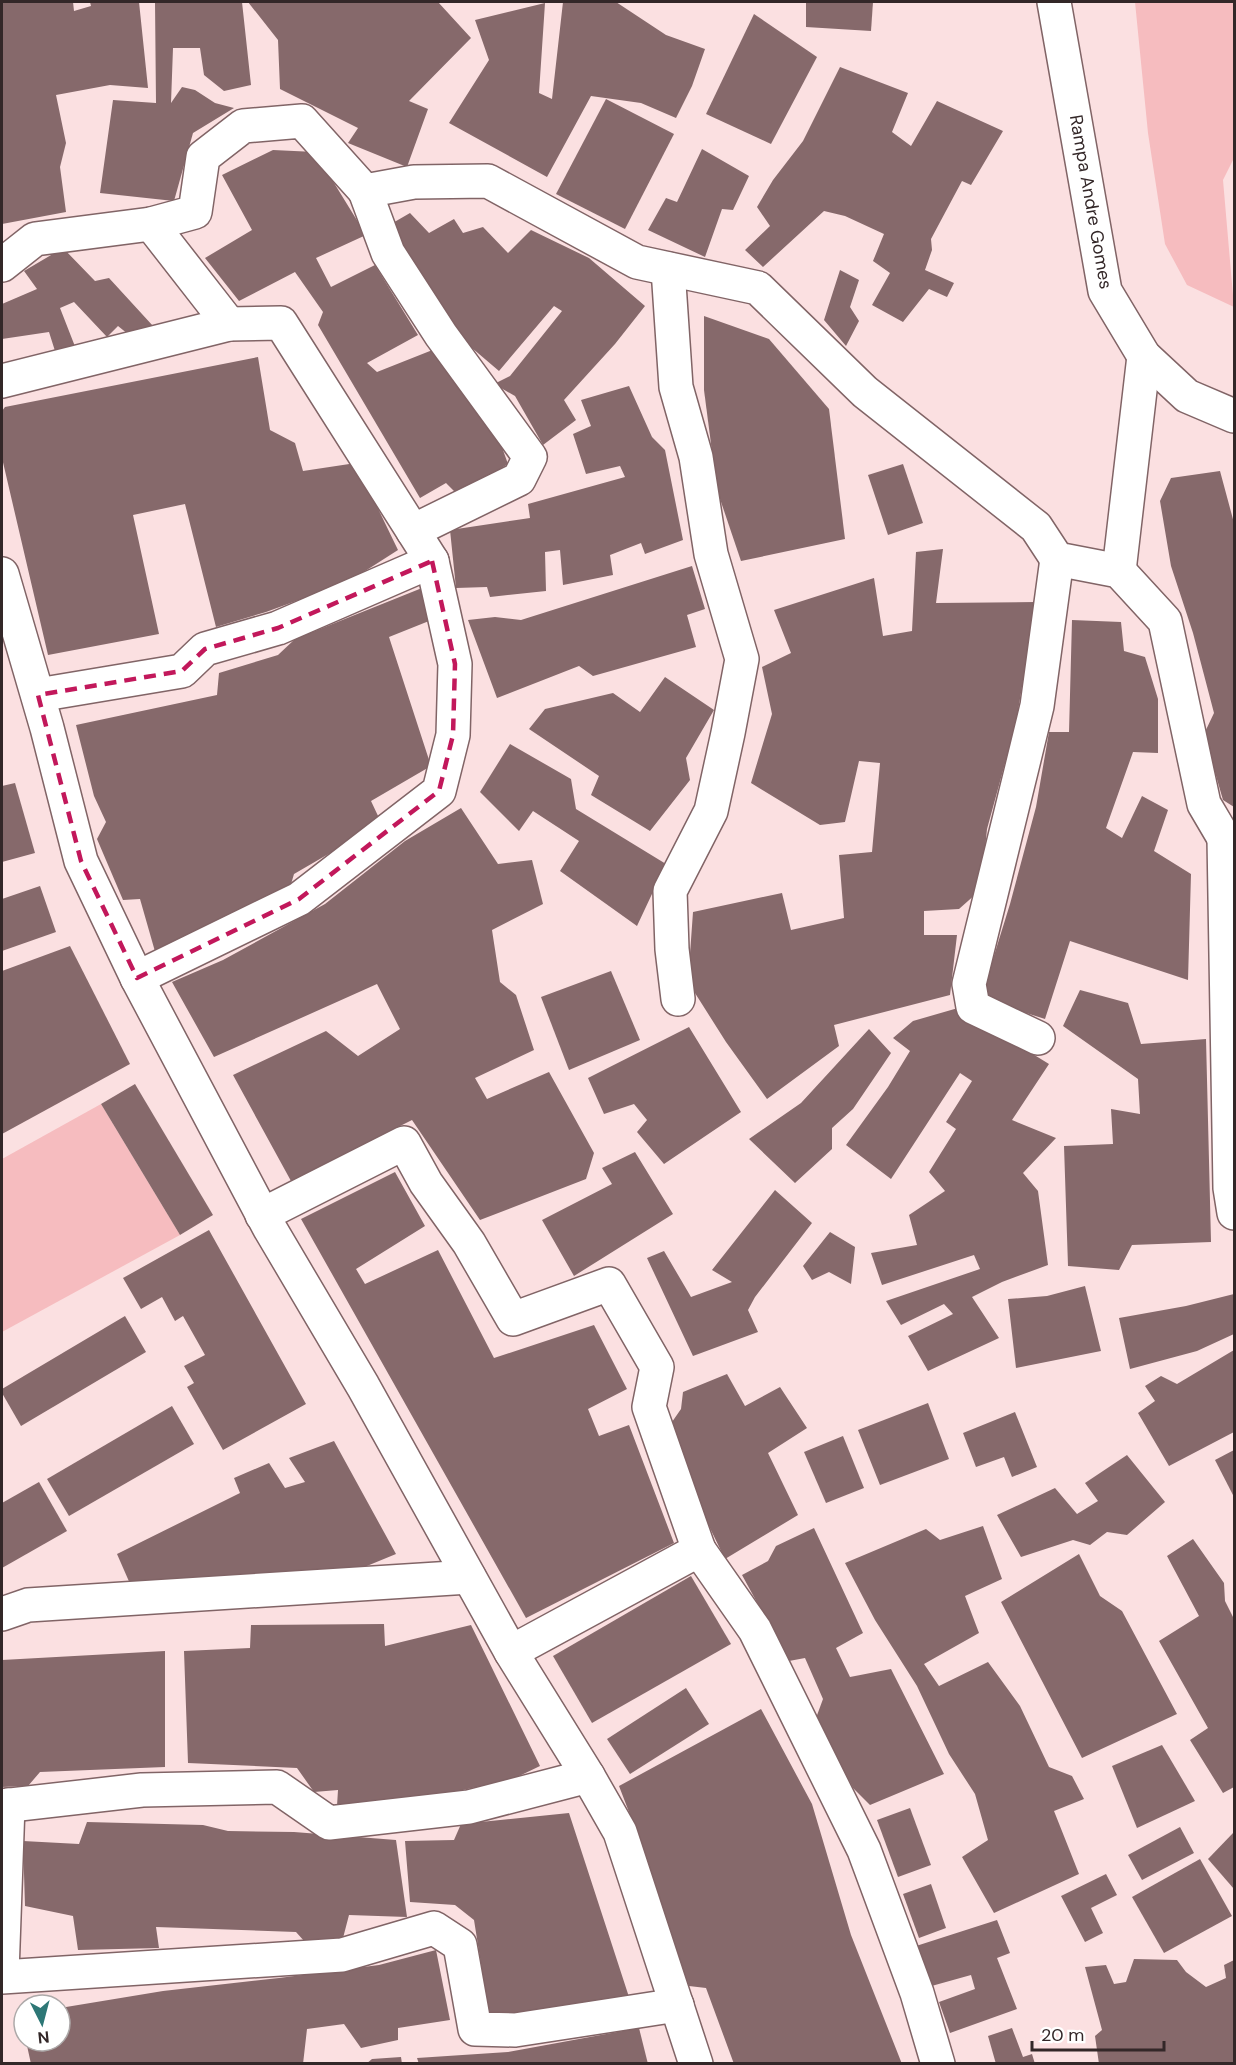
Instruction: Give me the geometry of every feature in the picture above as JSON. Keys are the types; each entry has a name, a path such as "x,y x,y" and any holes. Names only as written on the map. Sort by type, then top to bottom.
{"street":[{"name":"Rampa Andre Gomes","path":"1054,2 1082,150 1105,291 1144,356 1187,396 1234,416"},
{"path":"2,265 35,238 151,224 195,212 202,157 243,126 302,121 365,191 388,254 441,335 530,457 519,478 413,531"},
{"path":"365,191 414,182 488,182 637,262 758,288 865,392 1036,528 1058,559 1037,706 969,984 974,1006 1038,1038"},
{"path":"151,224 229,324"},
{"path":"668,269 676,387 696,457 711,554 742,659 711,812 670,891 672,949 678,999"},
{"path":"2,381 229,324 281,323 432,561 454,664 453,735 439,791 299,899 137,978"},
{"path":"1119,571 1144,356"},
{"path":"1058,559 1119,571 1165,621 1204,804 1229,838 1230,1188 1234,1213"},
{"path":"38,695 182,671 205,649 278,628 432,561"},
{"path":"2,574 38,695 81,861 137,978 262,1215 363,1386 511,1652 620,1832 696,2064"},
{"path":"262,1215 404,1143 426,1184 469,1243 513,1319 609,1284 657,1367 650,1407 699,1550 755,1630 864,1850 917,1993 938,2064"},
{"path":"511,1652 699,1550"},
{"path":"2,1614 28,1605 469,1578"},
{"path":"588,1776 469,1807 329,1823 277,1787 142,1790 5,1805 2,1975 342,1955 434,1928 460,1946 476,2029 515,2030 677,2005"}],"highlighted area":[{"path":"432,561 455,664 453,735 439,791 299,899 137,978 81,861 38,695 182,671 205,649 278,628"}],"shaded area":[{"path":"1135,2 1234,2 1234,158 1223,180 1234,307 1187,285 1165,244 1148,133"},
{"path":"101,1104 180,1235 2,1332 2,1159"}],"building":[{"path":"2,2 73,2 74,11 91,6 90,2 139,2 148,88 110,85 56,95 66,143 60,167 66,212 2,224"},
{"path":"155,2 242,2 251,85 224,91 204,75 200,48 173,48 171,103 182,87 195,90 215,103 234,108 193,133 174,201 100,193 113,100 156,103"},
{"path":"248,2 438,2 471,38 409,101 428,109 407,167 348,143 358,128 280,89 278,40"},
{"path":"563,2 616,2 666,35 705,49 692,86 676,118 641,103 591,96 547,177 449,123 489,60 475,20 545,3 539,93 552,99"},
{"path":"806,2 873,2 871,31 806,27"},
{"path":"754,14 817,57 771,144 706,114"},
{"path":"840,67 908,93 892,132 911,146 937,101 1003,131 971,185 962,181 931,239 932,250 925,270 954,283 947,297 929,289 903,322 872,305 890,273 873,261 884,234 845,216 824,211 763,267 745,250 770,226 757,207 773,180 803,141"},
{"path":"606,99 674,134 625,229 556,194"},
{"path":"702,149 749,176 733,210 722,209 705,257 648,230 666,198 677,202"},
{"path":"273,150 315,152 366,235 316,258 331,287 375,265 418,335 367,363 377,372 435,349 495,428 508,464 458,495 446,483 420,498 318,325 323,312 295,272 239,301 205,258 252,230 222,175"},
{"path":"410,213 429,233 454,219 463,233 483,227 508,253 531,230 589,258 645,306 615,344 564,400 576,420 543,445 515,396 494,384 510,376 562,311 554,306 499,371 452,331 415,273 391,224"},
{"path":"63,248 95,281 109,278 153,326 128,334 118,326 107,337 74,302 60,308 76,349 55,351 49,332 2,339 2,304 37,289 24,271"},
{"path":"840,270 859,280 850,307 859,321 846,346 824,320"},
{"path":"704,316 769,339 829,409 845,539 741,561 717,490 704,390"},
{"path":"258,357 270,430 295,443 303,471 356,463 398,550 348,582 266,612 216,627 185,504 133,515 159,634 48,655 2,458 2,411 5,407"},
{"path":"629,386 652,437 665,450 683,540 645,554 641,543 610,555 613,575 563,585 560,550 545,552 546,591 490,597 487,587 456,588 450,530 530,518 528,504 625,477 620,466 586,474 573,434 591,426 581,400"},
{"path":"903,464 923,523 888,535 868,475"},
{"path":"1220,471 1234,523 1234,807 1223,800 1204,734 1214,713 1193,633 1171,566 1160,501 1171,478"},
{"path":"943,549 936,603 1036,602 1016,723 987,829 977,893 959,909 924,911 924,935 957,935 950,995 834,1025 839,1046 767,1099 726,1042 688,982 693,912 782,893 791,930 844,918 839,855 872,852 880,763 859,761 845,822 820,825 751,783 772,714 762,667 791,653 774,610 874,578 883,636 912,631 916,552"},
{"path":"692,566 705,609 687,615 696,647 593,676 579,666 497,698 468,620 495,617 521,620"},
{"path":"422,588 434,619 389,637 431,766 371,801 379,818 356,838 294,874 289,891 156,955 140,899 123,900 97,839 106,822 94,796 76,725 217,695 219,673 278,655 295,639"},
{"path":"1072,620 1121,622 1124,651 1145,657 1158,699 1158,753 1133,752 1106,828 1122,838 1142,796 1168,810 1154,851 1191,874 1188,980 1070,941 1045,1019 989,1001 984,988 1036,807 1049,732 1069,732"},
{"path":"665,677 714,710 686,758 690,780 650,831 591,795 599,776 529,729 545,709 613,693 640,712"},
{"path":"510,744 571,779 576,809 666,864 637,926 560,871 579,841 533,811 519,831 480,792"},
{"path":"15,783 35,853 2,862 2,786"},
{"path":"461,808 498,864 532,860 543,904 492,930 500,982 516,995 534,1050 475,1078 487,1099 549,1072 594,1153 586,1179 480,1220 412,1120 291,1181 233,1075 326,1031 358,1056 400,1029 377,984 214,1057 172,982 223,960 325,904 405,841"},
{"path":"40,886 56,932 2,951 2,899"},
{"path":"70,946 130,1064 2,1134 2,971"},
{"path":"611,971 640,1040 569,1070 541,997"},
{"path":"1080,990 1128,1003 1141,1044 1206,1039 1211,1242 1132,1245 1119,1270 1068,1266 1064,1146 1113,1144 1111,1109 1140,1114 1138,1079 1063,1026"},
{"path":"958,1008 1049,1064 1012,1120 1056,1138 1023,1173 1038,1191 1048,1265 1002,1282 972,1297 999,1338 928,1371 908,1336 953,1314 944,1304 901,1325 886,1301 980,1269 974,1255 882,1285 871,1253 917,1245 909,1215 945,1191 929,1172 956,1129 946,1122 972,1081 960,1073 891,1179 846,1145 888,1087 910,1051 893,1038 913,1021"},
{"path":"689,1027 741,1112 664,1164 637,1132 647,1120 634,1104 604,1114 588,1078"},
{"path":"869,1029 891,1053 853,1109 832,1128 832,1149 795,1183 749,1139 801,1103"},
{"path":"135,1084 213,1215 180,1235 101,1104"},
{"path":"635,1152 673,1214 574,1276 542,1220 612,1184 602,1168"},
{"path":"395,1172 425,1226 356,1269 365,1284 438,1250 494,1358 594,1325 627,1389 588,1409 599,1436 629,1425 674,1543 526,1618 301,1219"},
{"path":"775,1190 812,1223 755,1297 748,1310 758,1332 693,1356 647,1258 664,1251 691,1297 732,1282 712,1270"},
{"path":"209,1230 306,1404 223,1450 187,1387 194,1383 184,1366 205,1355 183,1316 175,1321 162,1297 141,1309 123,1278"},
{"path":"830,1232 855,1247 851,1284 829,1272 812,1280 803,1266"},
{"path":"1085,1286 1101,1351 1016,1368 1008,1299 1047,1296"},
{"path":"1234,1294 1234,1334 1197,1351 1130,1369 1119,1318 1186,1306"},
{"path":"125,1316 146,1352 21,1426 2,1393 2,1389"},
{"path":"1234,1350 1234,1432 1169,1466 1138,1413 1155,1401 1145,1386 1161,1376 1177,1384"},
{"path":"727,1374 745,1406 780,1387 807,1428 768,1453 798,1515 725,1559 708,1524 672,1422 681,1409 683,1392"},
{"path":"928,1403 949,1459 880,1485 858,1430"},
{"path":"172,1406 194,1444 69,1516 47,1479"},
{"path":"1015,1412 1037,1467 1012,1477 1004,1457 976,1467 963,1433"},
{"path":"843,1436 864,1488 826,1503 804,1452"},
{"path":"334,1441 396,1554 362,1568 131,1586 117,1554 240,1493 234,1478 269,1463 285,1488 305,1482 289,1458"},
{"path":"1234,1450 1234,1497 1215,1460"},
{"path":"1127,1455 1165,1502 1127,1535 1107,1532 1090,1545 1073,1540 1021,1557 997,1515 1055,1488 1077,1514 1098,1501 1085,1483"},
{"path":"39,1482 67,1531 2,1568 2,1503"},
{"path":"983,1526 1002,1579 965,1596 979,1633 924,1664 939,1686 988,1662 1020,1706 1049,1767 1072,1776 1084,1799 1054,1811 1079,1874 994,1913 962,1857 988,1840 975,1794 949,1754 917,1686 875,1620 845,1563 926,1529 940,1540"},
{"path":"814,1528 863,1633 836,1648 850,1677 891,1669 944,1774 870,1805 853,1788 816,1718 823,1699 805,1658 789,1661 742,1575 768,1561 776,1546"},
{"path":"1193,1539 1224,1583 1225,1601 1234,1619 1234,1787 1223,1793 1190,1740 1208,1728 1159,1641 1199,1616 1167,1556"},
{"path":"1079,1554 1100,1596 1122,1611 1177,1714 1082,1758 1001,1602"},
{"path":"691,1576 731,1644 592,1723 553,1656"},
{"path":"384,1624 385,1646 471,1625 540,1766 513,1779 449,1793 337,1806 338,1790 314,1792 297,1768 188,1763 184,1651 250,1648 251,1625"},
{"path":"165,1651 165,1767 40,1772 28,1786 2,1787 2,1660"},
{"path":"686,1688 709,1724 630,1774 607,1739"},
{"path":"761,1709 812,1804 851,1935 902,2064 734,2064 706,1988 689,1986 662,1920 647,1859 619,1786"},
{"path":"1162,1745 1195,1801 1137,1828 1112,1766"},
{"path":"910,1808 931,1865 898,1877 877,1820"},
{"path":"569,1813 629,1997 535,2012 489,2014 474,1920 455,1905 410,1902 405,1841 454,1840 461,1824"},
{"path":"87,1822 203,1825 228,1831 294,1832 396,1840 407,1917 349,1915 343,1938 305,1942 296,1932 156,1927 159,1948 78,1950 73,1916 25,1906 23,1841 79,1844"},
{"path":"1180,1827 1194,1853 1142,1880 1128,1855"},
{"path":"1234,1832 1234,1889 1208,1859"},
{"path":"1200,1859 1232,1916 1164,1953 1132,1897"},
{"path":"1106,1874 1117,1895 1091,1908 1103,1933 1085,1942 1061,1896"},
{"path":"931,1884 946,1928 919,1938 903,1894"},
{"path":"997,1920 1010,1953 997,1958 1017,2009 950,2033 939,2002 975,1989 971,1975 928,1987 913,1947"},
{"path":"436,1950 450,2020 398,2028 398,2040 361,2048 344,2024 307,2029 303,2064 31,2064 29,2053 72,2053 72,2006 163,1991 379,1965"},
{"path":"1134,1959 1177,1960 1186,1972 1206,1987 1226,1978 1224,1965 1234,1960 1234,2064 1099,2064 1095,2036 1102,2030 1085,1967 1106,1965 1114,1984 1126,1982"},
{"path":"639,2028 648,2064 419,2064 417,2058 508,2052"},
{"path":"1012,2028 1023,2057 1032,2054 1035,2064 996,2064 988,2036"},
{"path":"401,2057 402,2064 366,2064 372,2059"}]}
